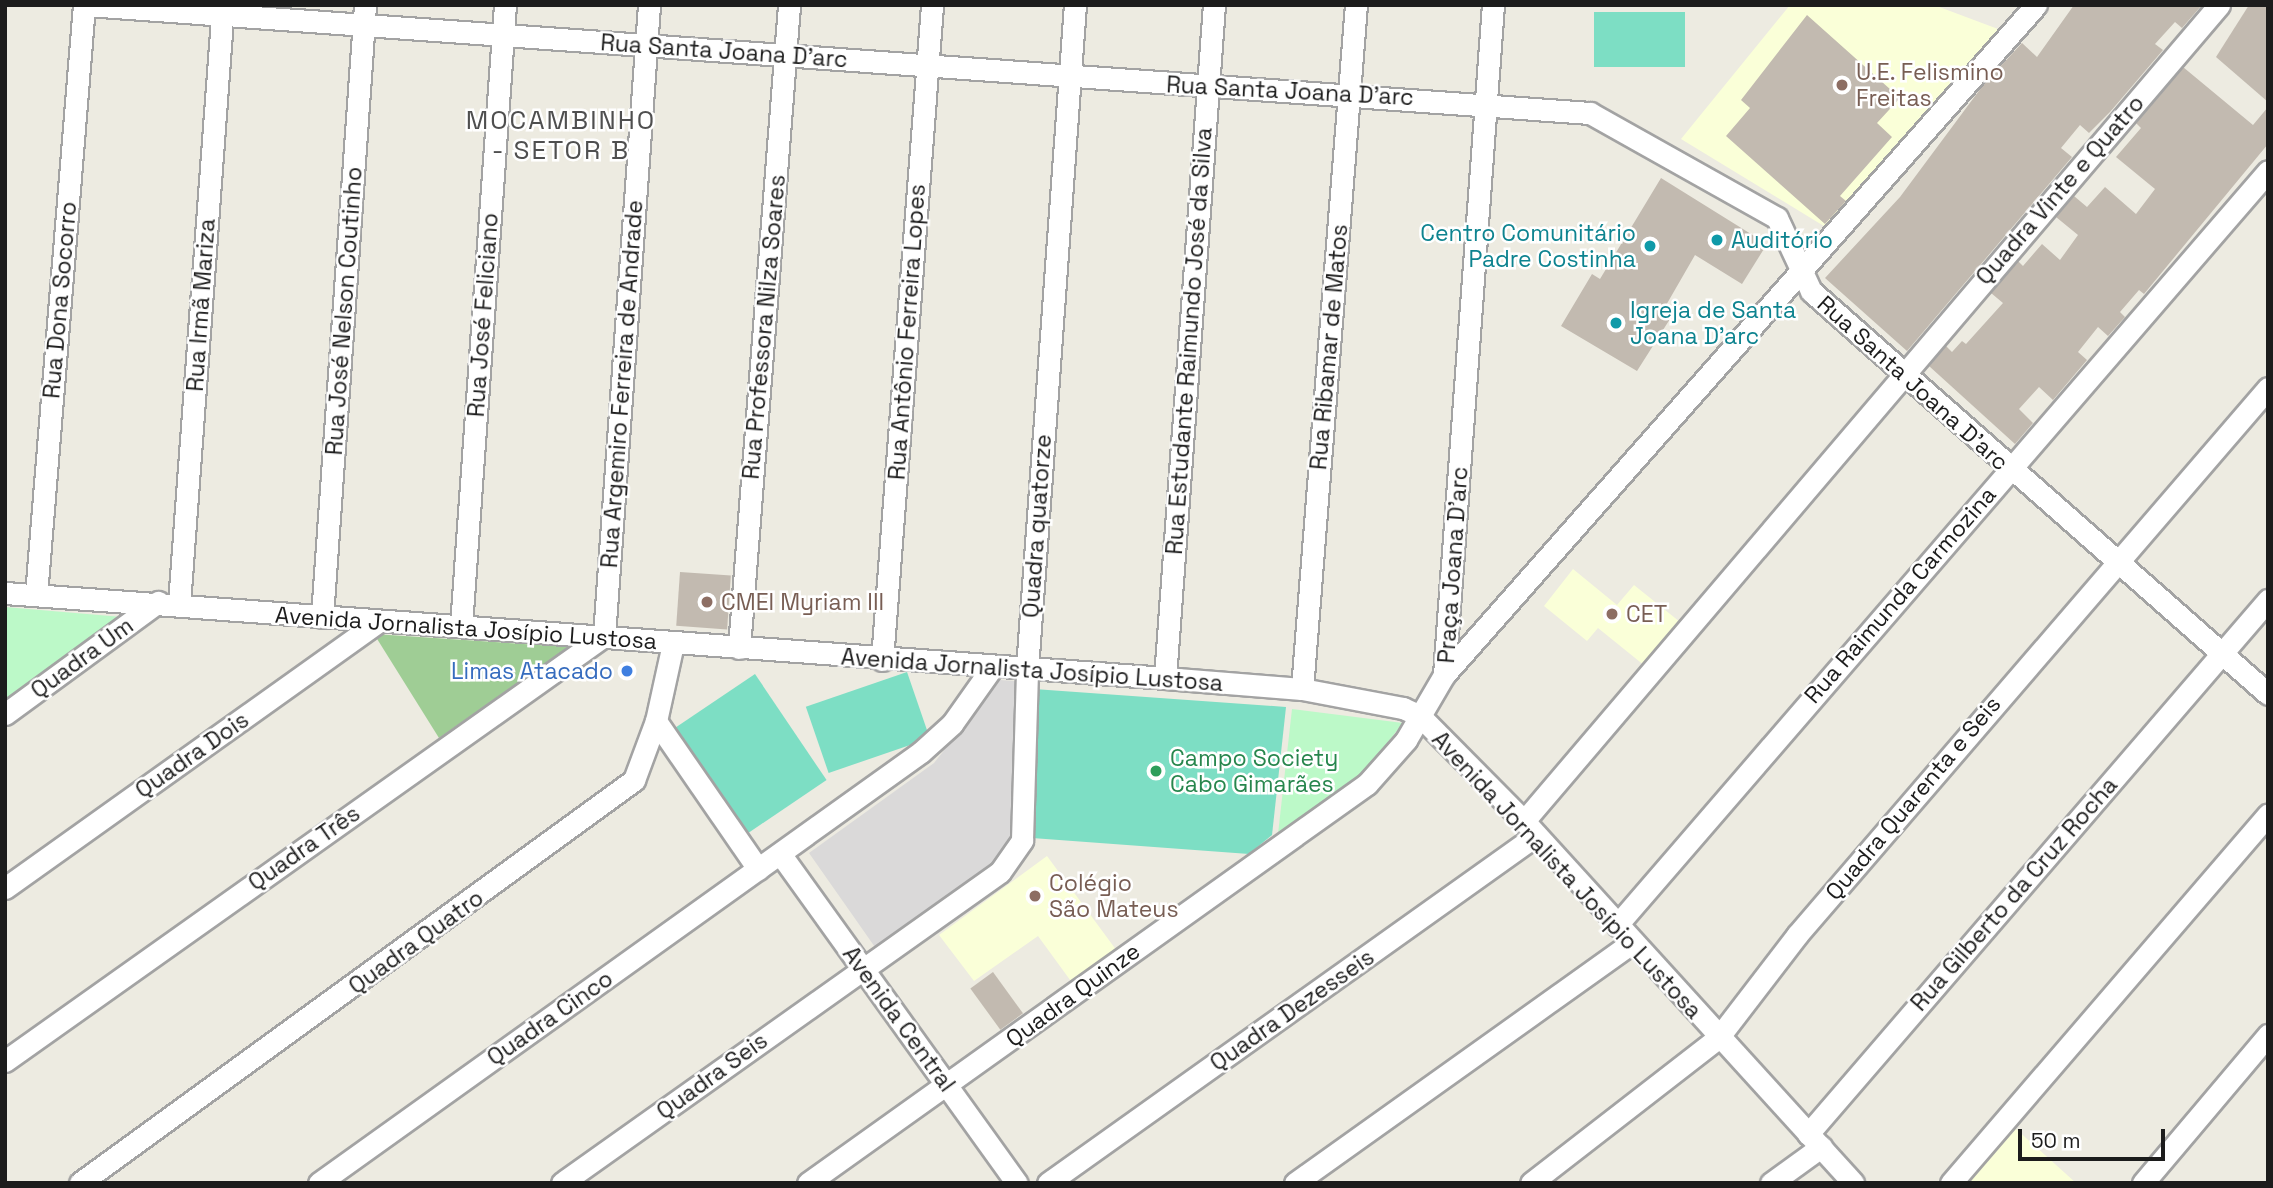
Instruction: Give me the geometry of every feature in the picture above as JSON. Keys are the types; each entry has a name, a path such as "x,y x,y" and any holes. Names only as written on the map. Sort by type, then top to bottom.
{"street":[{"name":"Rua Santa Joana D'arc","path":"85,5 365,14 503,35 928,64 1207,87 1350,93 1569,108 1599,117 1777,218 1811,291 1900,375 2268,694"},
{"name":"Rua Dona Socorro","path":"37,595 85,5"},
{"name":"Rua José Feliciano","path":"461,626 505,5"},
{"name":"Rua Argemiro Ferreira de Andrade","path":"604,636 649,5"},
{"name":"Rua Professora Nilza Soares","path":"739,648 789,5"},
{"name":"Rua Antônio Ferreira Lopes","path":"882,660 932,5"},
{"name":"Quadra quatorze","path":"862,968 1016,854 1025,821 1027,669 1075,5"},
{"name":"Rua Estudante Raimundo José da Silva","path":"1165,678 1214,5"},
{"name":"Rua Ribamar de Matos","path":"1302,690 1356,5"},
{"name":"Praça Joana D'arc","path":"1444,675 1493,5"},
{"name":"Praça Joana D'arc","path":"1444,675 2036,5"},
{"name":"Quadra Vinte e Quatro","path":"1530,829 1900,375 2218,5"},
{"name":"Rua Irmã Mariza","path":"169,603 223,10"},
{"name":"Rua José Nelson Coutinho","path":"322,617 365,14"},
{"name":"Rua Raimunda Carmozina","path":"1617,925 2268,171"},
{"path":"2114,562 2268,388"},
{"name":"Quadra Quarenta e Seis","path":"1531,1183 1718,1038 1797,935 2114,562"},
{"name":"Avenida Jornalista Josípio Lustosa","path":"5,593 169,603 378,622 604,636 673,644 991,669 1165,678 1302,690 1420,716 1530,829 1631,943 1853,1183"},
{"name":"Rua Gilberto da Cruz Rocha","path":"1771,1183 1814,1141 2268,600"},
{"name":"Quadra Um","path":"5,714 169,603"},
{"name":"Quadra Dois","path":"5,888 378,622"},
{"name":"Quadra Três","path":"5,1061 604,636"},
{"name":"Quadra Quatro","path":"80,1183 603,807 640,772 656,721 673,644"},
{"path":"781,855 921,752 952,724 991,669"},
{"name":"Quadra Quinze","path":"808,1183 1367,784 1420,716 1444,675"},
{"path":"656,721 758,870"},
{"path":"1951,1183 2268,815"},
{"name":"Quadra Dezesseis","path":"1048,1183 1530,829"},
{"name":"Avenida Central","path":"781,855 1017,1183"},
{"name":"Quadra Cinco","path":"319,1183 781,855"},
{"path":"1294,1183 1631,943"},
{"name":"Quadra Seis","path":"562,1183 862,968"},
{"path":"2143,1183 2268,1035"}],"shaded area":[{"name":"U.E. Felismino Freitas","path":"1790,5 1934,5 2006,32 1832,231 1681,139"},
{"name":"CET","path":"1573,569 1617,605 1634,585 1680,622 1645,666 1598,628 1587,641 1544,606"},
{"path":"1000,680 1027,682 1019,832 995,868 877,950 809,853 934,763"},
{"name":"Colégio São Mateus","path":"1047,856 1117,951 1073,984 1038,936 974,981 939,935"},
{"path":"2015,1128 2076,1183 1966,1183"}],"green space":[{"path":"1594,12 1685,12 1685,67 1594,67"},
{"path":"5,607 122,617 5,701"},
{"path":"374,634 570,647 439,738"},
{"path":"907,672 930,738 829,773 806,707"},
{"path":"755,674 827,780 745,835 674,729"},
{"name":"Campo Society Cabo Gimarães","path":"1034,689 1286,707 1272,835 1249,854 1032,838"},
{"path":"1292,709 1403,723 1358,780 1278,834"}],"building":[{"path":"2074,5 2202,5 2182,28 2175,22 2155,44 2163,50 2089,133 2080,125 2061,148 2072,157 1907,351 1825,278 1900,197 1984,84 2022,43 2037,57"},
{"path":"2249,5 2268,5 2268,102 2216,57"},
{"path":"1807,15 1900,98 1877,123 1892,137 1840,196 1846,201 1825,224 1726,136 1750,108 1741,100"},
{"path":"2183,67 2253,125 2268,107 2268,144 2144,294 2139,290 2120,312 2125,317 2108,336 2098,327 2078,352 2087,360 2053,400 2039,387 2019,409 2033,423 2015,444 1929,366 1946,346 1952,352 1962,341 1966,344 2003,303 1991,293 2018,261 2023,266 2042,244 2060,260 2078,235 2056,217 2074,196 2087,207 2105,187 2136,214 2155,189 2116,157 2141,128 2136,123"},
{"path":"1661,178 1767,244 1742,284 1695,255 1661,314 1670,319 1637,371 1561,326 1592,274 1600,279"},
{"name":"CMEI Myriam III","path":"680,572 731,576 727,629 676,626"},
{"path":"993,972 1023,1013 1000,1030 970,988"}],"place":[{"name":"U.E. Felismino Freitas","path":"1842,85"},
{"name":"Auditório","path":"1717,240"},
{"name":"Centro Comunitário Padre Costinha","path":"1650,246"},
{"name":"Igreja de Santa Joana D'arc","path":"1616,323"},
{"name":"CMEI Myriam III","path":"707,602"},
{"name":"CET","path":"1612,614"},
{"name":"Limas Atacado","path":"627,671"},
{"name":"Campo Society Cabo Gimarães","path":"1156,771"},
{"name":"Colégio São Mateus","path":"1035,896"}],"district":[{"name":"MOCAMBINHO - SETOR B","path":"561,136"}]}
